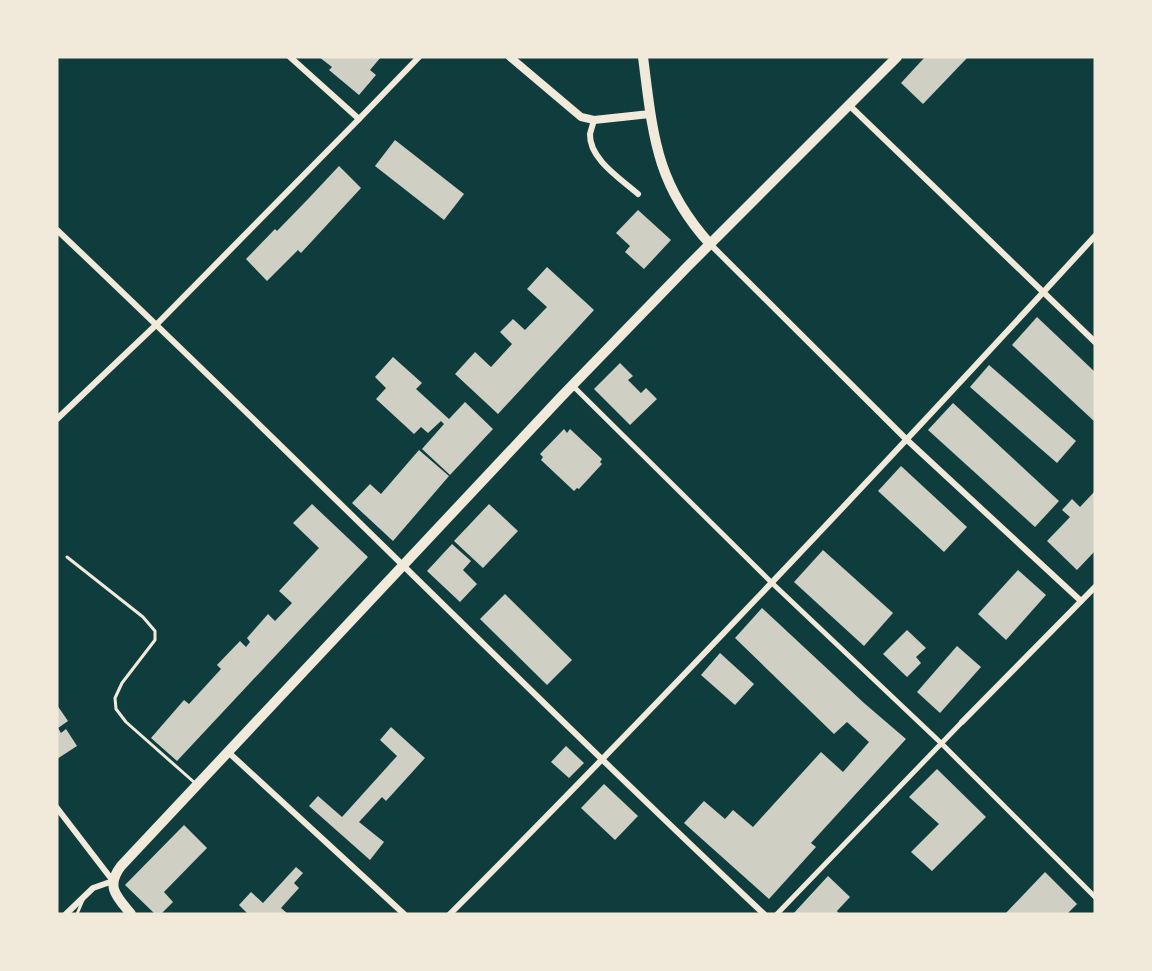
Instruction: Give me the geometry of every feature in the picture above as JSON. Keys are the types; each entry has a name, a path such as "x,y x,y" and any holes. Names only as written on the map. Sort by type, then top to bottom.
{"main road":[{"path":"643,57 650,114 662,166 671,188 693,226 710,244"},
{"path":"131,914 117,897 113,881 114,875 121,866 572,385 897,57"}],"street":[{"path":"290,57 359,119"},
{"path":"57,419 157,324 419,57"},
{"path":"510,57 580,117 594,120 650,114"},
{"path":"849,105 1095,342"},
{"path":"594,120 590,135 597,156 638,194"},
{"path":"57,230 157,324 602,761 764,914"},
{"path":"450,914 602,761 772,583 1095,236"},
{"path":"710,244 906,439 1081,601"},
{"path":"572,385 772,583 941,743 1095,897"},
{"path":"777,914 1095,587"},
{"path":"227,751 404,914"},
{"path":"57,808 113,881 93,888 66,914"}],"lane":[{"path":"67,557 143,617 155,631 155,640 122,682 115,698 116,709 126,722 196,784"},
{"path":"77,914 85,895"}],"building":[{"path":"319,57 381,57 370,70 376,75 359,95 329,70 332,67"},
{"path":"925,57 968,57 923,104 901,83"},
{"path":"395,140 464,194 444,220 375,166"},
{"path":"339,166 361,188 301,253 298,250 267,281 246,259 275,229 277,231"},
{"path":"638,210 671,240 644,269 625,252 630,246 616,233"},
{"path":"547,267 594,310 498,414 455,374 475,352 491,367 512,344 500,332 513,319 525,330 547,307 527,289"},
{"path":"1037,317 1095,372 1095,422 1012,345"},
{"path":"393,357 422,383 416,389 449,419 465,402 493,429 450,475 422,449 444,424 441,421 428,433 421,427 414,434 376,399 386,388 375,377"},
{"path":"620,363 633,376 628,380 641,393 646,388 657,399 630,425 594,389"},
{"path":"989,365 1076,441 1057,463 970,387"},
{"path":"953,403 1059,501 1035,527 928,430"},
{"path":"564,429 567,433 570,429 602,459 600,462 602,464 579,489 574,491 541,460 543,457 540,454"},
{"path":"419,450 449,476 393,541 352,503 370,484 381,494"},
{"path":"901,466 967,527 944,552 878,491"},
{"path":"1095,491 1095,551 1077,570 1047,541 1070,517 1062,510 1072,499 1080,507"},
{"path":"312,504 368,557 177,761 151,738 184,700 189,704 221,669 217,665 240,641 246,647 250,642 247,638 268,614 275,621 292,603 279,591 319,548 293,523"},
{"path":"489,504 518,531 483,568 454,541"},
{"path":"452,544 471,561 463,570 477,584 460,602 427,571"},
{"path":"823,550 893,613 864,646 794,582"},
{"path":"1018,570 1046,595 1006,640 978,614"},
{"path":"505,594 572,660 547,685 480,619"},
{"path":"762,608 906,739 811,843 816,847 769,899 684,823 704,801 725,819 733,810 753,827 821,752 843,772 869,742 847,722 834,734 735,638"},
{"path":"907,630 926,648 916,657 921,663 907,677 883,654"},
{"path":"957,646 981,667 940,713 917,692"},
{"path":"720,653 754,684 735,705 701,675"},
{"path":"57,705 68,721 58,728 61,733 66,729 77,746 57,759"},
{"path":"391,727 425,758 386,801 382,797 359,822 384,842 370,860 309,806 318,796 342,817 397,756 380,740"},
{"path":"566,746 584,763 569,778 551,762"},
{"path":"937,769 986,817 932,871 911,852 939,824 909,797"},
{"path":"604,784 638,816 615,840 581,808"},
{"path":"184,825 207,848 164,892 173,902 161,914 155,914 125,885"},
{"path":"296,867 303,873 294,883 299,888 281,908 288,914 248,914 239,905 251,892 263,903"},
{"path":"1045,872 1077,904 1067,914 1005,914"},
{"path":"828,876 850,897 837,911 839,914 793,914"}]}
